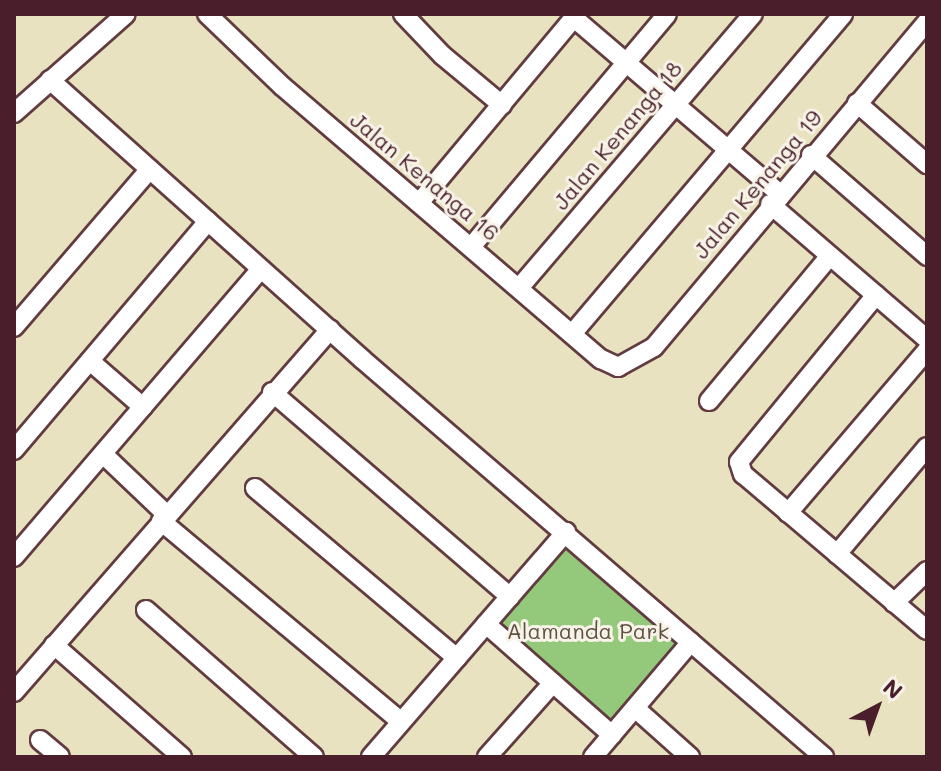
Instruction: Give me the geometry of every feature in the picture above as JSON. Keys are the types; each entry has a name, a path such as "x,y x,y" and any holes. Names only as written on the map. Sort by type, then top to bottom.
{"street":[{"path":"14,113 126,14"},
{"name":"Jalan Kenanga 16","path":"207,14 419,203 572,334 618,367"},
{"path":"403,14 442,55 502,105"},
{"path":"471,247 624,61 667,14"},
{"name":"Jalan Kenanga 18","path":"519,288 753,14"},
{"path":"572,334 843,14"},
{"path":"419,203 576,16 728,149 830,256 927,339"},
{"name":"Jalan Kenanga 19","path":"618,367 654,347 811,155 927,22"},
{"path":"50,80 330,330 824,757"},
{"path":"857,103 927,164"},
{"path":"811,155 927,256"},
{"path":"14,327 150,169"},
{"path":"14,450 208,221"},
{"path":"709,401 830,256"},
{"path":"14,557 261,269"},
{"path":"876,295 739,462 743,474 927,630"},
{"path":"14,692 272,392 330,330"},
{"path":"788,513 927,350"},
{"path":"90,361 143,407"},
{"path":"272,392 510,597"},
{"path":"837,554 927,447"},
{"path":"103,454 164,518 401,722"},
{"path":"255,488 457,658"},
{"path":"371,757 566,532"},
{"path":"894,603 927,571"},
{"path":"146,610 314,757"},
{"path":"486,624 612,735"},
{"path":"593,757 691,642"},
{"path":"54,645 182,757"},
{"path":"487,757 553,683"},
{"path":"635,708 690,757"},
{"path":"40,740 60,757"}],"green space":[{"name":"Alamanda Park","path":"566,532 691,642 613,733 488,623"}]}
